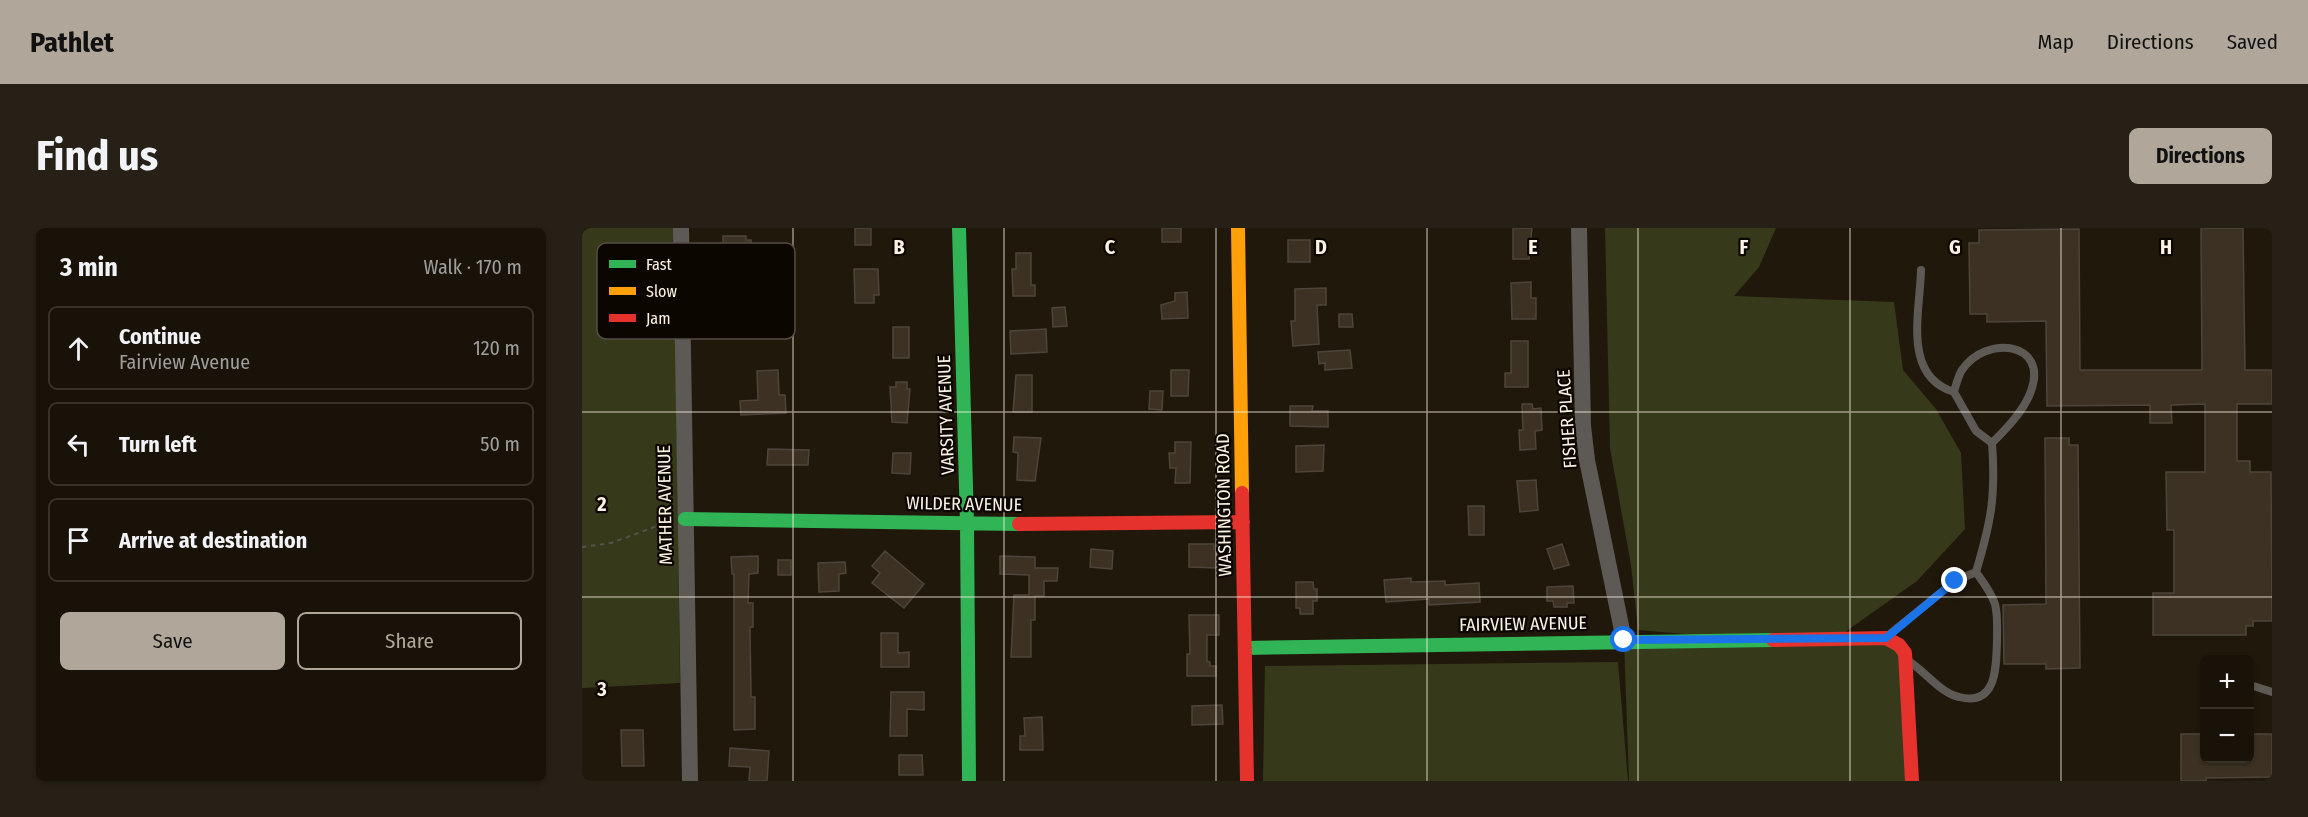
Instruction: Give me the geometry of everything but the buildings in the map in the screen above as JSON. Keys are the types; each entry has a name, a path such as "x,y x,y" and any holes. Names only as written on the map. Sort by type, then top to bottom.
{"street":[{"name":"MATHER AVENUE","path":"681,228 681,243"},
{"name":"VARSITY AVENUE","path":"959,228 967,524 969,781"},
{"name":"WASHINGTON ROAD","path":"1238,228 1247,781"},
{"name":"FISHER PLACE","path":"1579,228 1583,426 1587,460 1624,640"},
{"name":"MATHER AVENUE","path":"683,339 690,781"},
{"name":"WILDER AVENUE","path":"685,519 825,519 967,524 1243,522"},
{"name":"FAIRVIEW AVENUE","path":"1245,648 1880,637"},
{"path":"1880,637 1899,645 1906,659 1912,781"}],"lane":[{"path":"1921,270 1918,350 1921,364 1934,382 1954,392 1976,431 1992,443"},
{"path":"1906,659 1923,669 1947,692 1958,697 1969,699 1982,694 1991,687 1996,676 1997,616 1994,602 1976,572 1989,527 1995,485 1992,443 2015,418 2031,391 2031,364 2024,352 2012,347 1988,349 1961,370 1954,392"},
{"path":"1880,637 1955,581 1976,572"},
{"path":"2254,686 2272,692"}],"path":[{"path":"582,548 611,543 662,522 685,519"}],"green space":[{"path":"582,228 674,228 674,243 597,243 597,339 675,339 680,683 582,688"},
{"path":"1605,228 1776,228 1759,267 1734,296 1894,302 1903,370 1936,409 1961,453 1965,529 1917,581 1838,637 1899,645 1913,781 1629,781 1624,640 1732,638 1638,630 1631,565 1610,448"},
{"path":"1618,662 1628,781 1263,781 1265,666"}],"traffic: fast":[{"path":"959,228 967,524 969,781"},
{"path":"685,519 1019,524"},
{"path":"1245,648 1773,640"}],"traffic: slow":[{"path":"1238,228 1242,493"}],"traffic: jam":[{"path":"1242,493 1247,781"},
{"path":"1019,524 1243,522"},
{"path":"1773,640 1886,638 1899,645 1905,653 1912,781"}],"route":[{"path":"1624,640 1874,636 1886,638 1955,581"}]}
